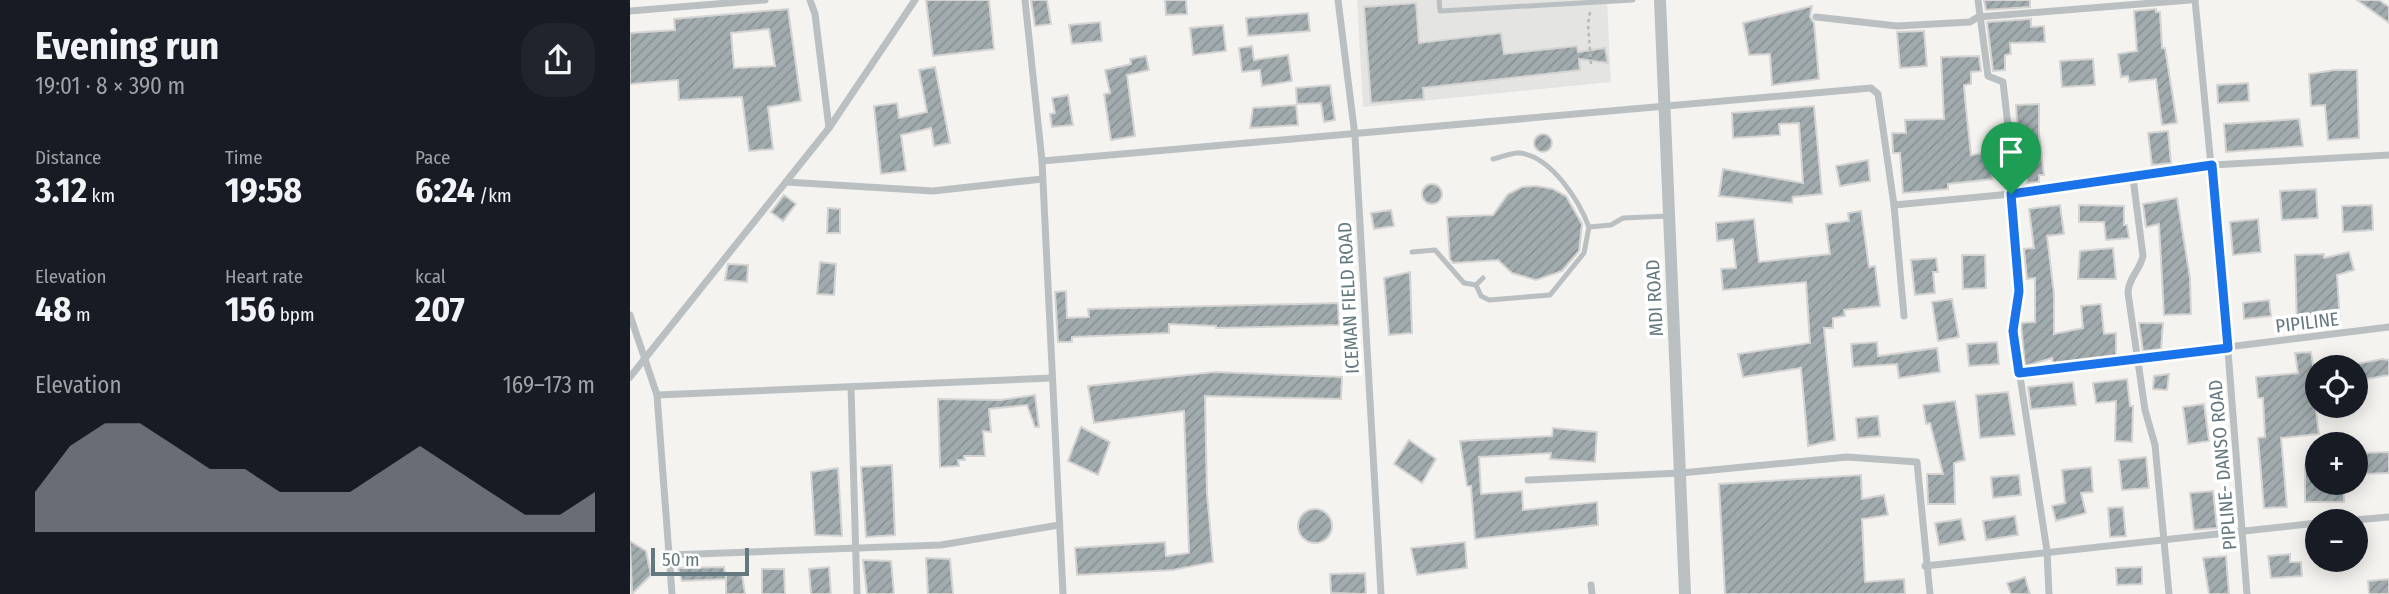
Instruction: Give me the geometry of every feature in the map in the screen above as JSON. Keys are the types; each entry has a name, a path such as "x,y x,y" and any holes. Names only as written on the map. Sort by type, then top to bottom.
{"street":[{"path":"630,11 765,0"},
{"path":"810,0 815,14 829,128"},
{"path":"630,377 829,128 915,0"},
{"path":"1025,0 1042,162 1062,594"},
{"name":"ICEMAN FIELD ROAD","path":"1338,0 1355,136 1381,594"},
{"name":"MDI ROAD","path":"1660,0 1685,594"},
{"path":"1978,0 1978,18 1988,76 2003,82 2019,291 2013,331 2047,551 2049,594"},
{"path":"1816,17 1897,26 1970,22 1978,18 2192,0"},
{"name":"PIPLINE- DANSO ROAD","path":"2192,0 2212,165 2247,594"},
{"path":"1042,162 1355,136 1664,104 1871,88 1878,94 1894,205 1904,316"},
{"path":"1894,205 2011,194 2212,165 2389,155"},
{"path":"2133,178 2143,256 2141,267 2128,284 2128,293 2145,410 2155,445 2166,537 2169,594"},
{"path":"786,182 933,191 1042,179"},
{"path":"630,315 657,395 672,594"},
{"name":"PIPILINE","path":"2019,373 2389,327"},
{"path":"657,395 1052,378"},
{"path":"851,387 857,594"},
{"path":"1528,480 1681,472 1847,457 1917,462 1925,566 1930,594"},
{"path":"2368,519 2389,517"},
{"path":"1925,566 2166,537 2305,524"},
{"path":"670,555 941,545 1059,525"},
{"path":"1591,585 1592,594"}],"lane":[{"path":"1439,0 1440,11 1633,0"},
{"path":"1476,285 1481,296 1489,300 1550,295 1584,253 1589,228 1582,210 1544,164 1520,153 1493,159"},
{"path":"1589,228 1611,225 1623,218 1669,216"},
{"path":"1412,252 1435,250 1464,283 1476,285"},
{"path":"1476,285 1483,278"}],"path":[{"path":"1591,64 1588,24 1592,3"}],"shaded area":[{"path":"1357,0 1607,0 1611,82 1363,107"}],"building":[{"path":"926,0 989,0 994,49 933,56"},
{"path":"1031,0 1047,0 1051,24 1035,26"},
{"path":"1165,0 1186,0 1187,14 1166,15"},
{"path":"1984,0 2030,0 2030,7 1986,10"},
{"path":"2357,0 2379,0 2389,7 2389,23"},
{"path":"1416,3 1419,43 1501,33 1504,54 1577,46 1578,52 1605,48 1608,63 1579,59 1580,70 1423,88 1424,99 1371,103 1364,7"},
{"path":"1812,6 1810,17 1814,23 1819,79 1772,85 1770,54 1749,55 1743,23"},
{"path":"788,9 801,101 768,107 773,149 749,151 742,97 679,100 678,80 630,84 630,33 675,30 674,19","holes":["769,29 775,66 734,68 731,33"]},
{"path":"2156,9 2156,12 2160,12 2162,48 2165,48 2177,123 2162,125 2156,79 2129,82 2128,76 2121,77 2118,54 2137,51 2134,11"},
{"path":"1308,13 1310,31 1248,36 1246,18"},
{"path":"2031,19 2031,27 2044,26 2045,42 2010,43 2011,54 2005,55 2005,70 1993,71 1987,22"},
{"path":"1100,22 1102,41 1072,44 1069,25"},
{"path":"1223,25 1226,51 1193,55 1190,28"},
{"path":"1924,31 1927,66 1900,68 1897,32"},
{"path":"1252,46 1254,60 1288,55 1292,81 1262,86 1260,70 1242,72 1239,48"},
{"path":"1146,56 1149,70 1127,75 1135,136 1111,140 1104,94 1110,93 1105,70 1131,64 1130,59"},
{"path":"1979,56 1981,71 1971,72 1971,84 1964,85 1971,155 1989,152 1993,179 1948,184 1948,189 1903,193 1900,153 1893,153 1892,133 1906,133 1905,120 1944,119 1941,57"},
{"path":"2093,59 2095,85 2062,87 2060,61"},
{"path":"935,67 950,143 934,146 931,128 901,135 906,171 881,174 874,106 897,103 899,118 927,112 919,70"},
{"path":"2357,70 2359,138 2328,140 2325,105 2311,106 2309,74"},
{"path":"2248,83 2249,101 2218,103 2217,85"},
{"path":"1330,85 1335,120 1324,122 1321,103 1297,104 1296,88"},
{"path":"1068,95 1073,125 1052,127 1050,114 1055,113 1052,98"},
{"path":"2039,104 2039,135 2044,175 2039,175 2039,182 2027,183 2021,136 2018,136 2016,105"},
{"path":"1296,105 1298,125 1250,128 1253,108"},
{"path":"1814,106 1822,194 1793,197 1792,203 1719,196 1723,169 1803,183 1799,123 1779,124 1780,135 1733,138 1732,113"},
{"path":"2299,119 2303,146 2226,152 2224,124"},
{"path":"2168,131 2171,163 2152,165 2148,133"},
{"path":"1543,134 1549,137 1552,143 1549,149 1543,152 1537,149 1534,143 1537,137"},
{"path":"1868,160 1870,181 1840,186 1836,166"},
{"path":"1432,184 1439,187 1442,194 1439,201 1432,204 1425,201 1422,194 1425,187"},
{"path":"1522,187 1553,189 1566,196 1582,224 1579,251 1562,271 1536,280 1512,273 1498,260 1453,263 1450,259 1447,217 1493,215 1508,194"},
{"path":"2316,189 2318,218 2282,220 2280,191"},
{"path":"784,195 796,204 783,221 771,212"},
{"path":"2177,198 2190,278 2191,314 2164,315 2159,224 2146,227 2143,204"},
{"path":"2060,205 2064,234 2047,236 2054,294 2054,334 2083,328 2081,306 2101,304 2104,334 2116,333 2116,355 2053,363 2052,358 2025,366 2021,323 2035,322 2035,278 2027,279 2024,249 2034,248 2029,209"},
{"path":"2079,205 2124,206 2124,225 2127,225 2129,238 2106,240 2104,222 2079,222"},
{"path":"2372,205 2373,230 2343,232 2342,206"},
{"path":"828,208 840,209 840,233 827,233"},
{"path":"1391,210 1394,226 1374,229 1371,213"},
{"path":"1861,211 1869,267 1875,266 1880,306 1844,310 1845,316 1833,318 1833,328 1824,328 1835,440 1808,446 1801,368 1743,377 1738,354 1810,343 1806,282 1723,290 1721,269 1736,268 1733,239 1717,241 1716,223 1754,219 1759,262 1830,254 1826,224 1849,221 1848,213"},
{"path":"2258,219 2261,252 2233,255 2230,222"},
{"path":"2113,248 2116,279 2078,279 2080,251"},
{"path":"2349,252 2354,270 2337,275 2340,322 2297,326 2295,255 2324,254 2324,258"},
{"path":"1962,255 1985,255 1986,288 1963,289"},
{"path":"1936,258 1938,272 1933,272 1935,293 1915,295 1911,260"},
{"path":"820,262 836,264 834,295 817,294"},
{"path":"728,264 748,265 747,282 725,280"},
{"path":"1410,272 1412,333 1389,335 1384,278"},
{"path":"1066,291 1067,318 1089,317 1088,309 1338,303 1339,325 1216,328 1169,324 1169,333 1072,337 1072,342 1058,342 1055,292"},
{"path":"1952,299 1959,337 1938,341 1932,302"},
{"path":"2269,300 2271,316 2244,319 2243,303"},
{"path":"2139,323 2163,323 2161,349 2143,351"},
{"path":"1877,342 1878,356 1937,348 1940,372 1899,378 1897,364 1853,367 1851,344"},
{"path":"1997,342 1999,364 1969,366 1967,344"},
{"path":"2311,352 2311,355 2305,355 2305,418 2317,418 2319,432 2305,432 2305,435 2281,438 2287,507 2264,508 2258,438 2265,437 2263,398 2258,398 2256,377 2298,373 2295,353"},
{"path":"2389,360 2389,375 2368,379 2368,362"},
{"path":"1215,372 1342,377 1341,399 1205,396 1207,493 1213,562 1173,570 1077,575 1075,548 1165,542 1166,556 1189,553 1184,411 1094,423 1088,386"},
{"path":"2169,374 2167,390 2153,389 2154,376"},
{"path":"2127,379 2130,406 2133,406 2132,442 2115,441 2116,401 2096,403 2093,383"},
{"path":"2073,382 2076,405 2031,409 2028,387"},
{"path":"2008,392 2015,435 1980,438 1976,395"},
{"path":"1035,395 1039,427 1035,427 1027,405 989,409 991,432 983,431 985,456 964,456 965,460 958,460 959,466 940,467 938,399 1001,400"},
{"path":"1955,401 1965,460 1954,463 1955,504 1928,504 1927,474 1943,474 1930,423 1926,424 1923,405"},
{"path":"2204,404 2209,441 2188,444 2183,407"},
{"path":"1878,416 1880,436 1858,438 1856,418"},
{"path":"1081,427 1110,442 1098,475 1068,461"},
{"path":"1553,428 1597,432 1595,462 1550,459 1551,453 1479,457 1481,494 1522,491 1523,510 1597,502 1598,525 1475,539 1471,486 1467,486 1460,441 1552,436"},
{"path":"1409,440 1436,459 1422,483 1394,464"},
{"path":"2389,452 2389,473 2368,474 2368,453"},
{"path":"2146,457 2149,488 2122,490 2119,460"},
{"path":"892,465 895,535 866,537 861,467"},
{"path":"2091,467 2093,492 2081,493 2086,513 2056,521 2052,506 2065,503 2062,470"},
{"path":"838,468 842,536 815,535 811,472"},
{"path":"1861,475 1862,499 1884,495 1888,515 1862,519 1865,582 1904,579 1905,594 1725,594 1719,484"},
{"path":"2019,475 2021,495 1993,498 1991,477"},
{"path":"2213,491 2217,528 2194,530 2190,493"},
{"path":"2305,495 2344,495 2344,502 2305,502"},
{"path":"2123,507 2126,536 2110,537 2108,508"},
{"path":"1315,509 1327,514 1332,526 1327,538 1315,543 1303,538 1298,526 1303,514"},
{"path":"2015,516 2018,535 1986,540 1983,521"},
{"path":"1961,519 1965,540 1939,545 1935,523"},
{"path":"630,541 646,551 651,575 632,594"},
{"path":"1465,542 1467,568 1417,575 1411,548"},
{"path":"2290,554 2290,562 2301,562 2302,576 2271,578 2268,556"},
{"path":"2226,556 2229,594 2209,594 2203,558"},
{"path":"926,558 950,559 953,594 928,594"},
{"path":"863,560 891,561 894,594 867,594"},
{"path":"724,567 726,579 682,581 678,568"},
{"path":"829,567 831,594 811,594 809,569"},
{"path":"2142,567 2142,584 2117,585 2116,568"},
{"path":"762,569 784,569 785,594 762,594"},
{"path":"1365,573 1366,594 1331,593 1330,574"},
{"path":"726,574 742,574 745,594 726,594"},
{"path":"2025,577 2030,594 2011,594 2007,583"},
{"path":"2389,579 2389,594 2369,594 2368,581"}],"route":[{"path":"2212,165 2228,348 2019,373 2013,331 2019,291 2011,194 2212,165"}]}
